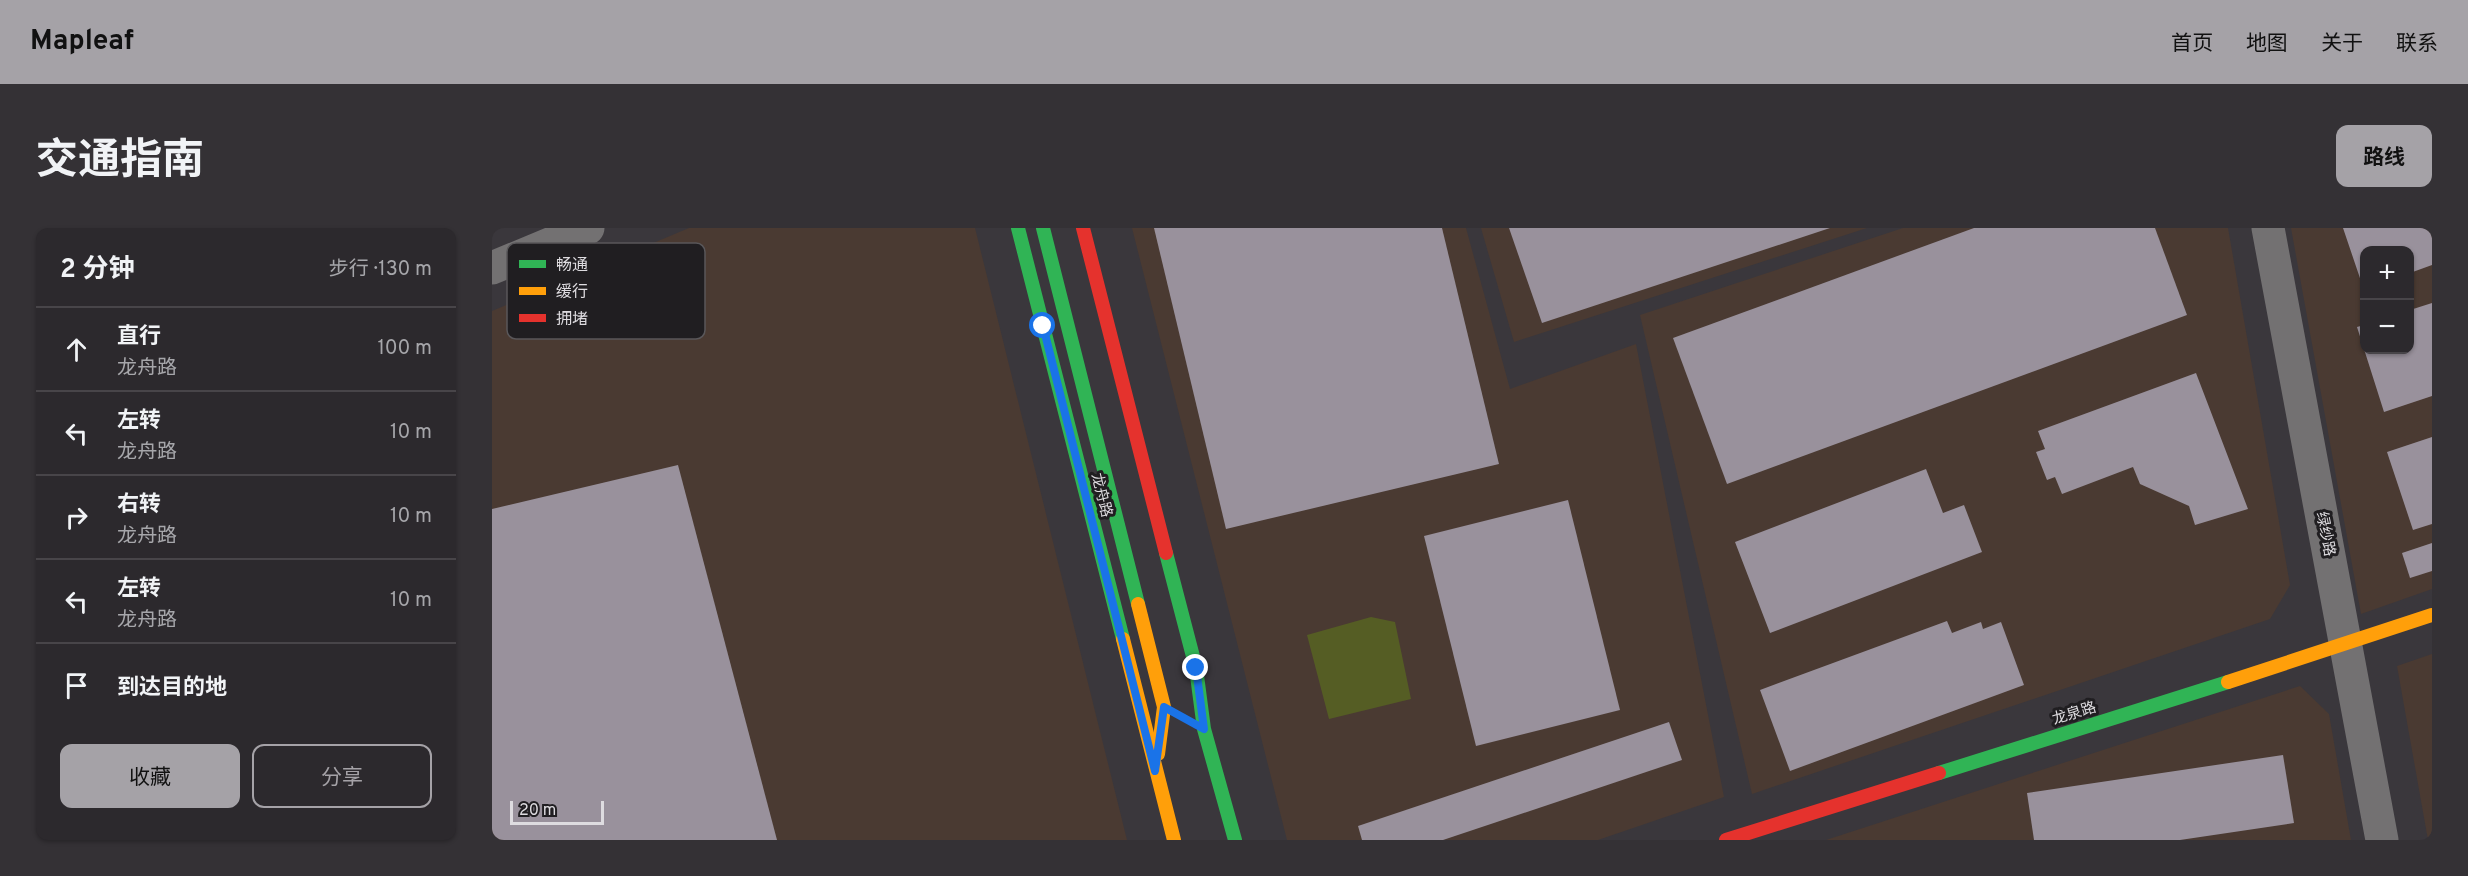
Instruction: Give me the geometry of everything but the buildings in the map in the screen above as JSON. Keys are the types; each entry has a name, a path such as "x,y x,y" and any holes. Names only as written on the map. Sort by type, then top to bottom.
{"street":[{"path":"552,243 588,228"},
{"name":"龙舟路","path":"1018,228 1174,840"},
{"name":"龙舟路","path":"1043,228 1174,712 1155,771"},
{"path":"1083,228 1196,668 1204,729 1235,840"},
{"name":"绿纱路","path":"2268,228 2382,840"},
{"path":"492,268 507,262"},
{"name":"龙泉路","path":"1726,840 2346,645 2432,615"},
{"path":"1174,712 1204,729"}],"shaded area":[{"path":"689,228 975,228 1127,840 492,840 492,311 507,305 507,339 705,339 705,243 653,243"},
{"path":"1132,228 1466,228 1510,389 1636,344 1724,797 1598,840 1287,840"},
{"path":"1481,228 1867,228 1514,342"},
{"path":"1903,228 2228,228 2290,585 2270,619 1752,794 1640,315"},
{"path":"2291,228 2432,228 2432,589 2361,614"},
{"path":"2432,654 2432,840 2428,840 2397,666"},
{"path":"2300,686 2329,714 2351,840 1826,840"}],"green space":[{"path":"1371,617 1395,622 1411,699 1329,719 1307,635"}],"traffic: fast":[{"path":"1018,228 1123,639"},
{"path":"1043,228 1138,604"},
{"path":"1166,553 1196,668 1204,729 1235,840"},
{"path":"1939,773 2228,682"}],"traffic: slow":[{"path":"1138,604 1164,707 1158,754"},
{"path":"2228,682 2432,615"},
{"path":"1123,639 1174,840"}],"traffic: jam":[{"path":"1083,228 1166,553"},
{"path":"1726,840 1939,773"}],"route":[{"path":"1043,326 1155,771 1164,707 1204,729 1196,668"}]}
